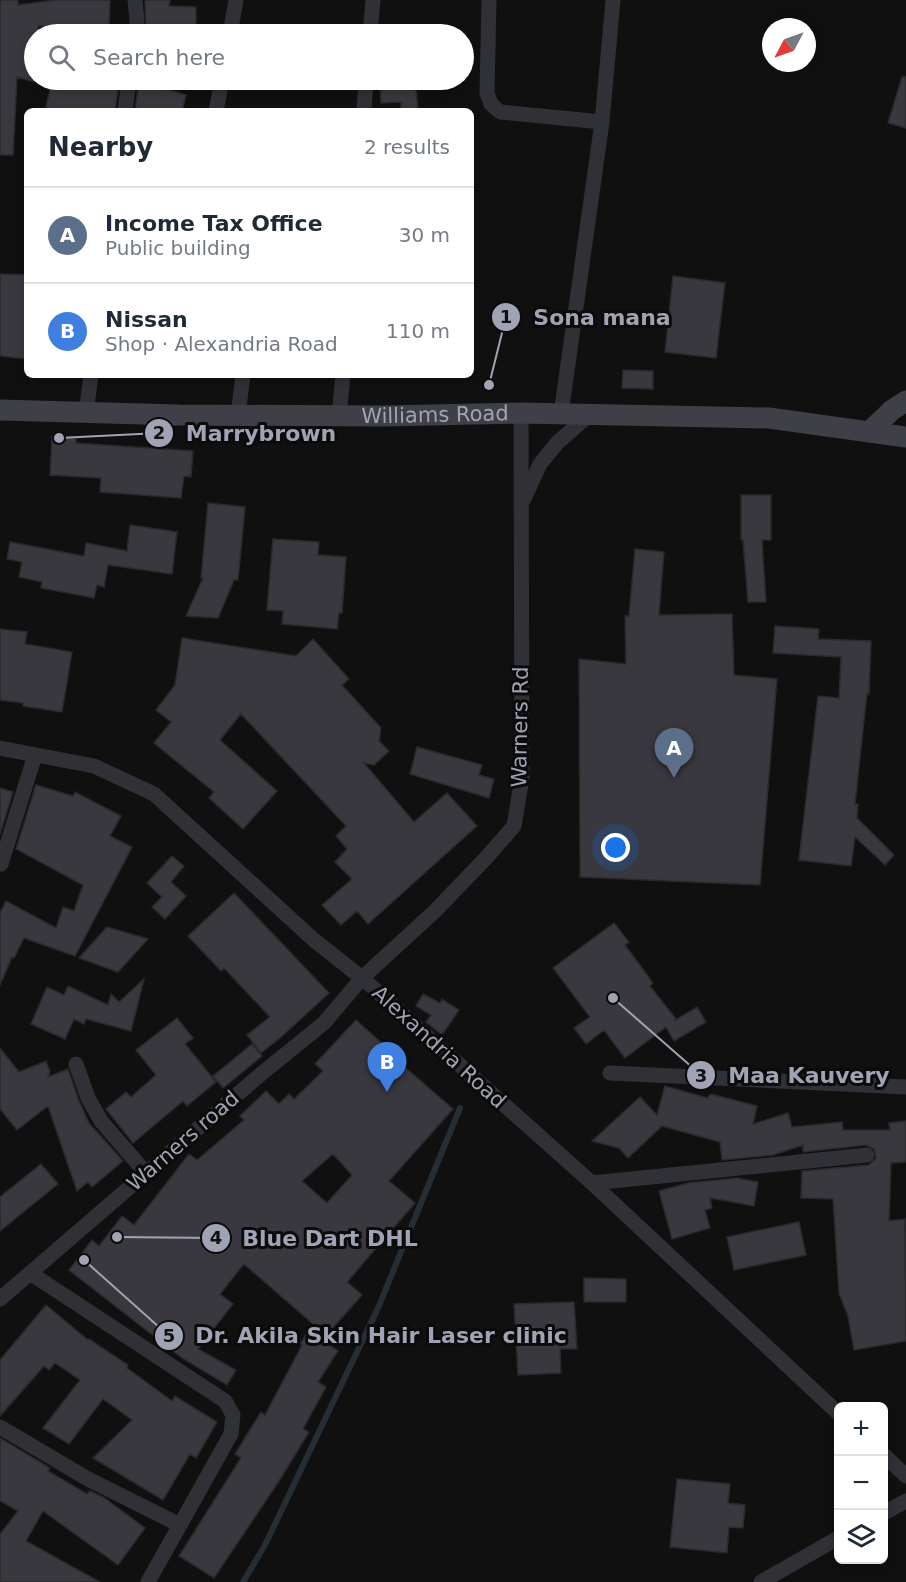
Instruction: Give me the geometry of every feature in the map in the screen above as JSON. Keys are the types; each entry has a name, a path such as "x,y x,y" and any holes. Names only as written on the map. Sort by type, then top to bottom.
{"street":[{"path":"135,0 137,24"},
{"path":"232,24 237,0"},
{"path":"371,24 373,0"},
{"path":"489,0 487,93 491,104 500,112 602,122"},
{"path":"561,414 602,122 613,0"},
{"path":"125,108 128,90"},
{"path":"217,108 220,90"},
{"path":"364,108 365,90"},
{"path":"86,413 90,378"},
{"path":"238,415 243,378"},
{"path":"339,416 343,378"},
{"path":"869,432 892,410 906,401"},
{"name":"Williams Road","path":"0,410 238,415 522,413 769,418 906,437"},
{"name":"Warners Rd","path":"362,978 435,911 513,826 522,778 522,413"},
{"path":"521,504 540,465 557,443 589,415"},
{"name":"Alexandria Road","path":"0,748 94,766 154,794 314,940 362,978 592,1183 834,1409"},
{"path":"1,864 35,755"},
{"name":"Warners road","path":"0,1299 261,1074 324,1023 362,978"},
{"path":"76,1064 88,1098 101,1121 146,1173"},
{"path":"610,1073 906,1087"},
{"path":"592,1183 867,1155"},
{"path":"30,1273 225,1401 233,1415 231,1434 148,1582"},
{"path":"0,1427 88,1479 180,1525"},
{"path":"885,1456 906,1476"},
{"path":"888,1512 906,1501"},
{"path":"762,1582 834,1540"}],"building":[{"path":"0,0 18,0 18,5 55,0 110,0 109,24 24,24 24,79 17,77 13,155 0,155"},
{"path":"145,0 170,0 169,6 196,7 196,24 146,24"},
{"path":"902,77 906,77 906,128 888,123"},
{"path":"50,90 118,90 115,108 46,108"},
{"path":"138,90 169,90 186,95 183,108 135,108"},
{"path":"380,90 416,90 418,108 401,108 401,102 381,103"},
{"path":"0,274 24,275 24,359 0,356"},
{"path":"673,276 725,283 716,358 665,352"},
{"path":"623,370 653,371 653,389 622,388"},
{"path":"52,437 76,438 76,443 193,451 191,477 184,476 181,498 100,492 101,478 50,475"},
{"path":"741,495 771,495 771,540 762,540 766,602 748,602 743,540 741,540"},
{"path":"208,503 245,507 238,580 234,580 218,618 186,616 203,578 201,578"},
{"path":"130,525 177,532 172,574 108,565 104,587 97,585 94,598 41,588 42,582 19,577 22,562 7,559 10,542 84,556 86,543 127,551"},
{"path":"273,539 319,542 318,555 346,557 342,613 339,613 337,629 282,624 283,611 267,610"},
{"path":"635,549 664,552 659,615 732,614 734,675 777,679 760,885 580,877 579,659 626,664 625,616 629,616"},
{"path":"775,626 819,629 818,639 871,641 869,694 867,693 855,804 858,804 857,818 894,855 885,865 855,837 851,866 799,860 818,696 839,698 841,657 773,653"},
{"path":"0,629 27,632 25,644 72,652 62,712 0,700"},
{"path":"182,638 296,656 313,639 349,679 342,685 381,728 379,741 389,751 374,765 364,763 414,822 447,793 477,826 368,924 357,911 341,925 322,905 352,879 335,862 347,849 336,836 346,826 241,714 220,740 277,791 243,829 209,798 214,792 154,743 171,722 156,710 175,685"},
{"path":"417,747 482,765 479,775 494,779 489,798 410,774"},
{"path":"36,785 73,796 75,792 121,816 110,836 132,847 75,956 24,938 14,958 12,957 0,985 0,913 6,901 56,928 63,907 74,911 83,885 16,849"},
{"path":"0,788 13,792 0,834"},
{"path":"172,856 184,866 171,882 186,896 165,919 152,907 162,897 147,883"},
{"path":"234,893 329,993 261,1053 247,1035 270,1017 224,968 221,971 188,936"},
{"path":"614,923 629,942 625,945 653,983 650,986 676,1019 674,1021 697,1007 706,1022 674,1041 666,1027 625,1058 604,1030 586,1044 574,1028 590,1017 553,968"},
{"path":"107,927 148,939 118,972 79,958"},
{"path":"144,979 131,1031 86,1019 84,1024 74,1019 65,1039 31,1024 47,987 64,995 68,986 108,1005 111,994 119,1002"},
{"path":"423,994 440,1003 442,999 459,1010 442,1035 426,1022 431,1015 416,1006"},
{"path":"177,1018 193,1038 185,1044 216,1082 187,1106 183,1101 133,1143 106,1109 126,1092 131,1097 156,1075 136,1050"},
{"path":"356,1020 385,1046 383,1048 453,1109 389,1181 415,1203 347,1282 362,1295 322,1340 338,1351 318,1382 326,1387 303,1429 309,1432 214,1578 179,1556 241,1458 235,1454 261,1412 265,1415 302,1345 300,1344 313,1324 244,1264 220,1294 233,1304 198,1349 236,1370 227,1385 182,1358 69,1270 92,1240 99,1246 122,1216 134,1225 189,1154 197,1160 244,1120 240,1116 266,1091 279,1104 289,1094 294,1099 323,1071 315,1064","holes":["333,1154 352,1175 327,1203 302,1181"]},
{"path":"252,1044 262,1056 223,1088 213,1076"},
{"path":"0,1048 19,1072 46,1061 50,1072 48,1077 68,1069 89,1123 123,1161 92,1187 88,1182 77,1191 48,1106 17,1130 0,1109"},
{"path":"665,1086 707,1098 711,1094 757,1106 753,1124 788,1113 792,1127 842,1122 843,1130 890,1130 889,1123 906,1121 906,1162 891,1163 889,1221 905,1219 906,1341 854,1350 848,1316 839,1293 833,1199 801,1198 802,1171 869,1165 876,1158 874,1149 866,1145 803,1152 803,1145 773,1155 722,1160 720,1142 662,1126 628,1158 619,1148 592,1141 640,1097 657,1115"},
{"path":"41,1164 58,1184 0,1231 0,1197"},
{"path":"737,1178 758,1182 754,1206 710,1198 712,1208 705,1210 710,1228 672,1239 659,1191 688,1183"},
{"path":"799,1222 806,1255 734,1270 727,1237"},
{"path":"584,1278 626,1279 626,1302 584,1302"},
{"path":"574,1302 577,1349 560,1349 561,1373 518,1375 514,1304"},
{"path":"46,1305 88,1340 128,1365 127,1368 172,1401 175,1396 217,1422 196,1458 190,1454 163,1500 93,1458 132,1420 103,1399 69,1444 43,1428 80,1380 55,1363 49,1370 44,1366 0,1416 0,1360"},
{"path":"0,1438 50,1468 48,1471 87,1494 90,1491 103,1497 145,1528 118,1565 43,1511 26,1541 100,1582 0,1582 0,1534 18,1511 0,1501"},
{"path":"677,1479 730,1484 728,1503 745,1505 743,1528 729,1527 727,1553 670,1547"}],"waterway":[{"path":"243,1582 265,1545 378,1308 460,1108"}],"place":[{"name":"Sona mana","path":"489,385"},
{"name":"Marrybrown","path":"59,438"},
{"name":"Income Tax Office","path":"674,778"},
{"name":"Maa Kauvery","path":"613,998"},
{"name":"Nissan","path":"387,1092"},
{"name":"Blue Dart DHL","path":"117,1237"},
{"name":"Dr. Akila Skin Hair Laser clinic","path":"84,1260"}]}
